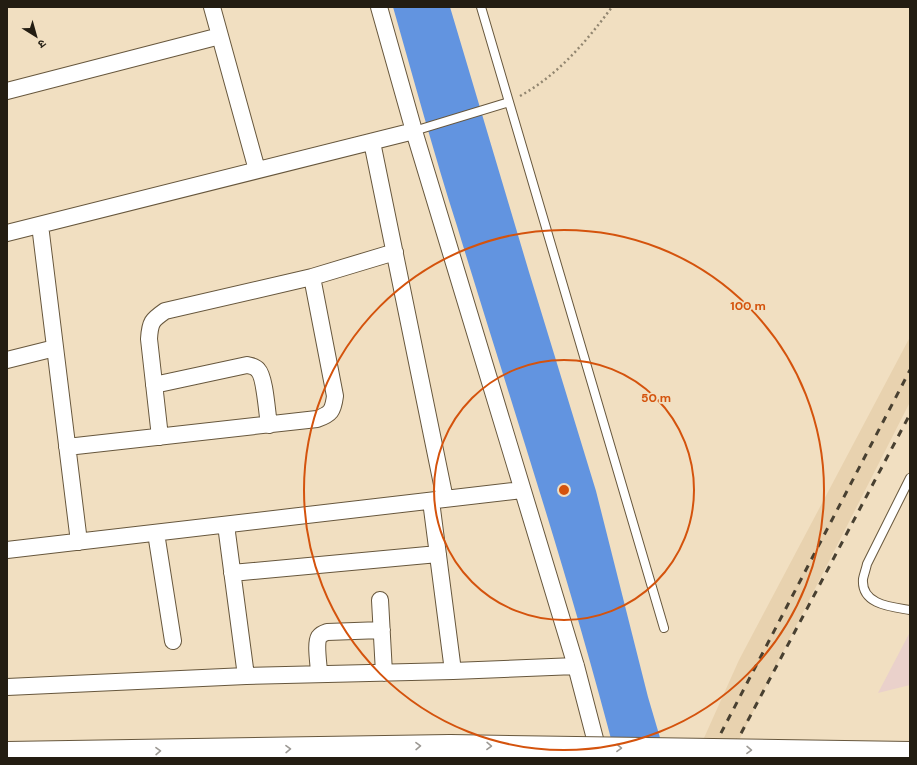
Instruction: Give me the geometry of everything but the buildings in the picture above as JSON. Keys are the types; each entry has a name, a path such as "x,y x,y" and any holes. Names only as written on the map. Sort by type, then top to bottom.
{"main road":[{"path":"7,753 450,746 910,753"}],"street":[{"path":"212,7 257,170"},
{"path":"379,7 418,130 522,490 576,666 600,758"},
{"path":"7,91 220,36"},
{"path":"8,230 40,225 418,130"},
{"path":"372,142 395,252 438,500 438,554 453,671"},
{"path":"40,225 79,542"},
{"path":"160,437 148,338 150,325 154,319 165,312 312,277 395,252"},
{"path":"67,447 269,425 317,419 328,415 334,407 335,396 312,277"},
{"path":"7,360 55,348"},
{"path":"154,385 247,365 254,366 262,377 269,425"},
{"path":"7,550 522,490"},
{"path":"226,524 246,676"},
{"path":"156,533 173,641"},
{"path":"232,573 438,554"},
{"path":"380,600 384,672"},
{"path":"319,674 317,644 318,638 322,634 327,632 382,630"},
{"path":"7,687 246,676 453,671 576,666"}],"lane":[{"path":"481,7 664,628"},
{"path":"418,130 509,102"},
{"path":"910,478 867,564 863,579 864,590 870,598 880,604 910,610"}],"path":[{"path":"509,102 544,81 571,57 598,26 612,7"}],"shaded area":[{"path":"910,337 910,402 730,758 695,758 739,660"},
{"path":"910,632 910,685 878,693"}],"water":[{"path":"393,7 450,7 596,491 648,697 666,758 616,758 560,558 440,172"}],"railway":[{"path":"708,758 910,370"},
{"path":"728,758 910,414"}]}
